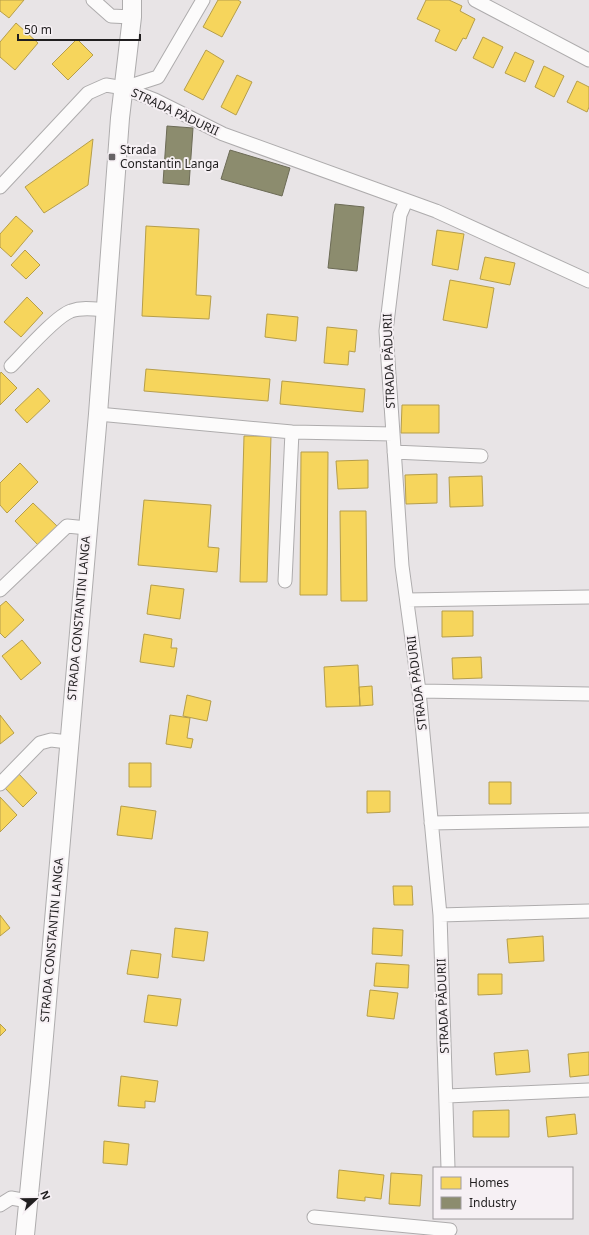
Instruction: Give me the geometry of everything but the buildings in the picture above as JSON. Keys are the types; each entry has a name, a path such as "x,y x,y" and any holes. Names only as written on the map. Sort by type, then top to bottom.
{"main road":[{"name":"STRADA CONSTANTIN LANGA","path":"25,1235 40,1082 132,8"}],"street":[{"path":"93,0 112,16 132,8"},
{"path":"0,187 88,93 106,85 124,88 158,77 203,0"},
{"path":"475,0 589,60"},
{"name":"STRADA PĂDURII","path":"124,88 155,100 223,134 436,211 589,282"},
{"name":"STRADA PĂDURII","path":"406,201 400,215 386,331 402,566 419,691 440,915 447,1096 448,1167"},
{"path":"11,366 42,334 70,311 84,308 105,310"},
{"path":"98,414 292,432 393,434"},
{"path":"285,581 292,432"},
{"path":"394,452 481,456"},
{"path":"0,590 67,526 87,528"},
{"path":"407,600 589,597"},
{"path":"419,691 589,694"},
{"path":"0,784 40,743 51,740 68,742"},
{"path":"431,823 589,820"},
{"path":"440,915 589,911"},
{"path":"447,1096 589,1090"},
{"path":"0,1205 11,1198 28,1201"},
{"path":"314,1217 450,1228"}],"place":[{"name":"Strada Constantin Langa","path":"112,157"}]}
